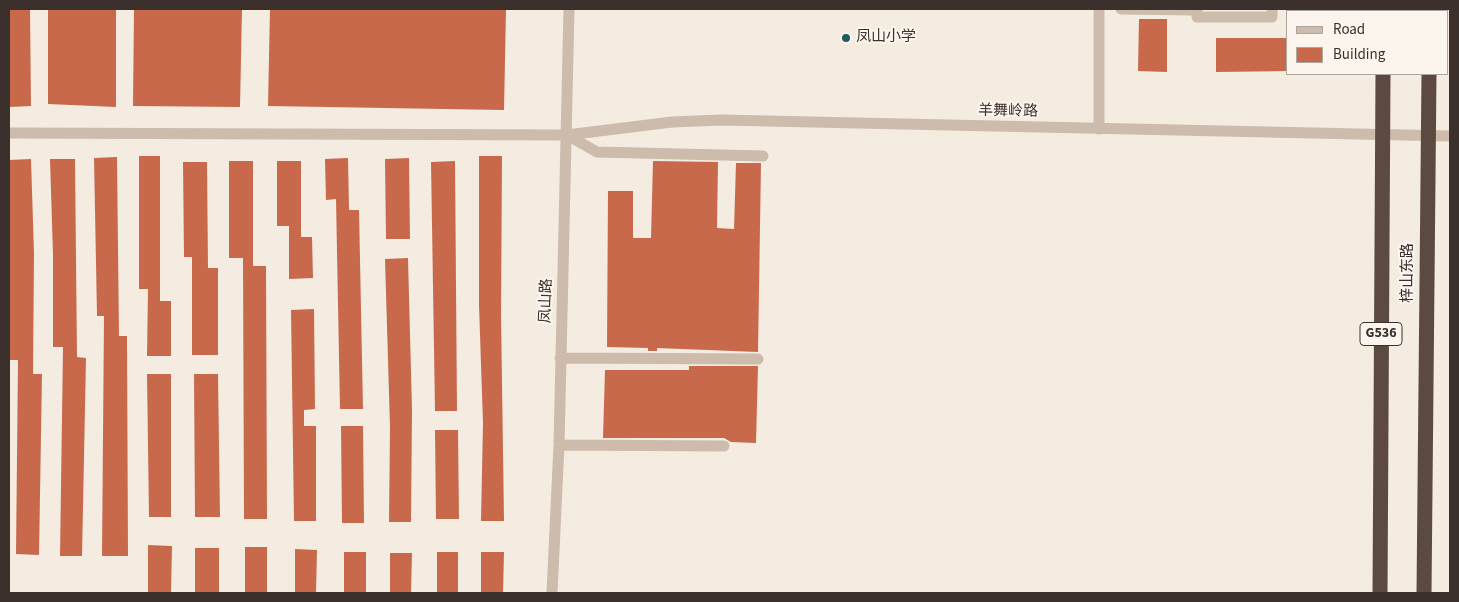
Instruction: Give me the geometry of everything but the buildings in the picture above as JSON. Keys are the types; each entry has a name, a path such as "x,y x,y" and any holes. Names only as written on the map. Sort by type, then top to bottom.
{"highway":[{"name":"梓山东路","path":"1380,593 1383,75"},
{"name":"梓山东路","path":"1424,593 1429,75"}],"street":[{"name":"凤山路","path":"552,593 559,445 569,9"},
{"path":"1099,9 1099,129"},
{"path":"1121,9 1197,9 1197,17 1272,17 1272,9"},
{"name":"羊舞岭路","path":"9,134 567,135 672,122 721,120 1450,136"},
{"path":"567,135 597,152 763,156"},
{"path":"560,358 758,359"},
{"path":"559,445 724,446"}],"place":[{"name":"凤山小学","path":"846,38"}]}
